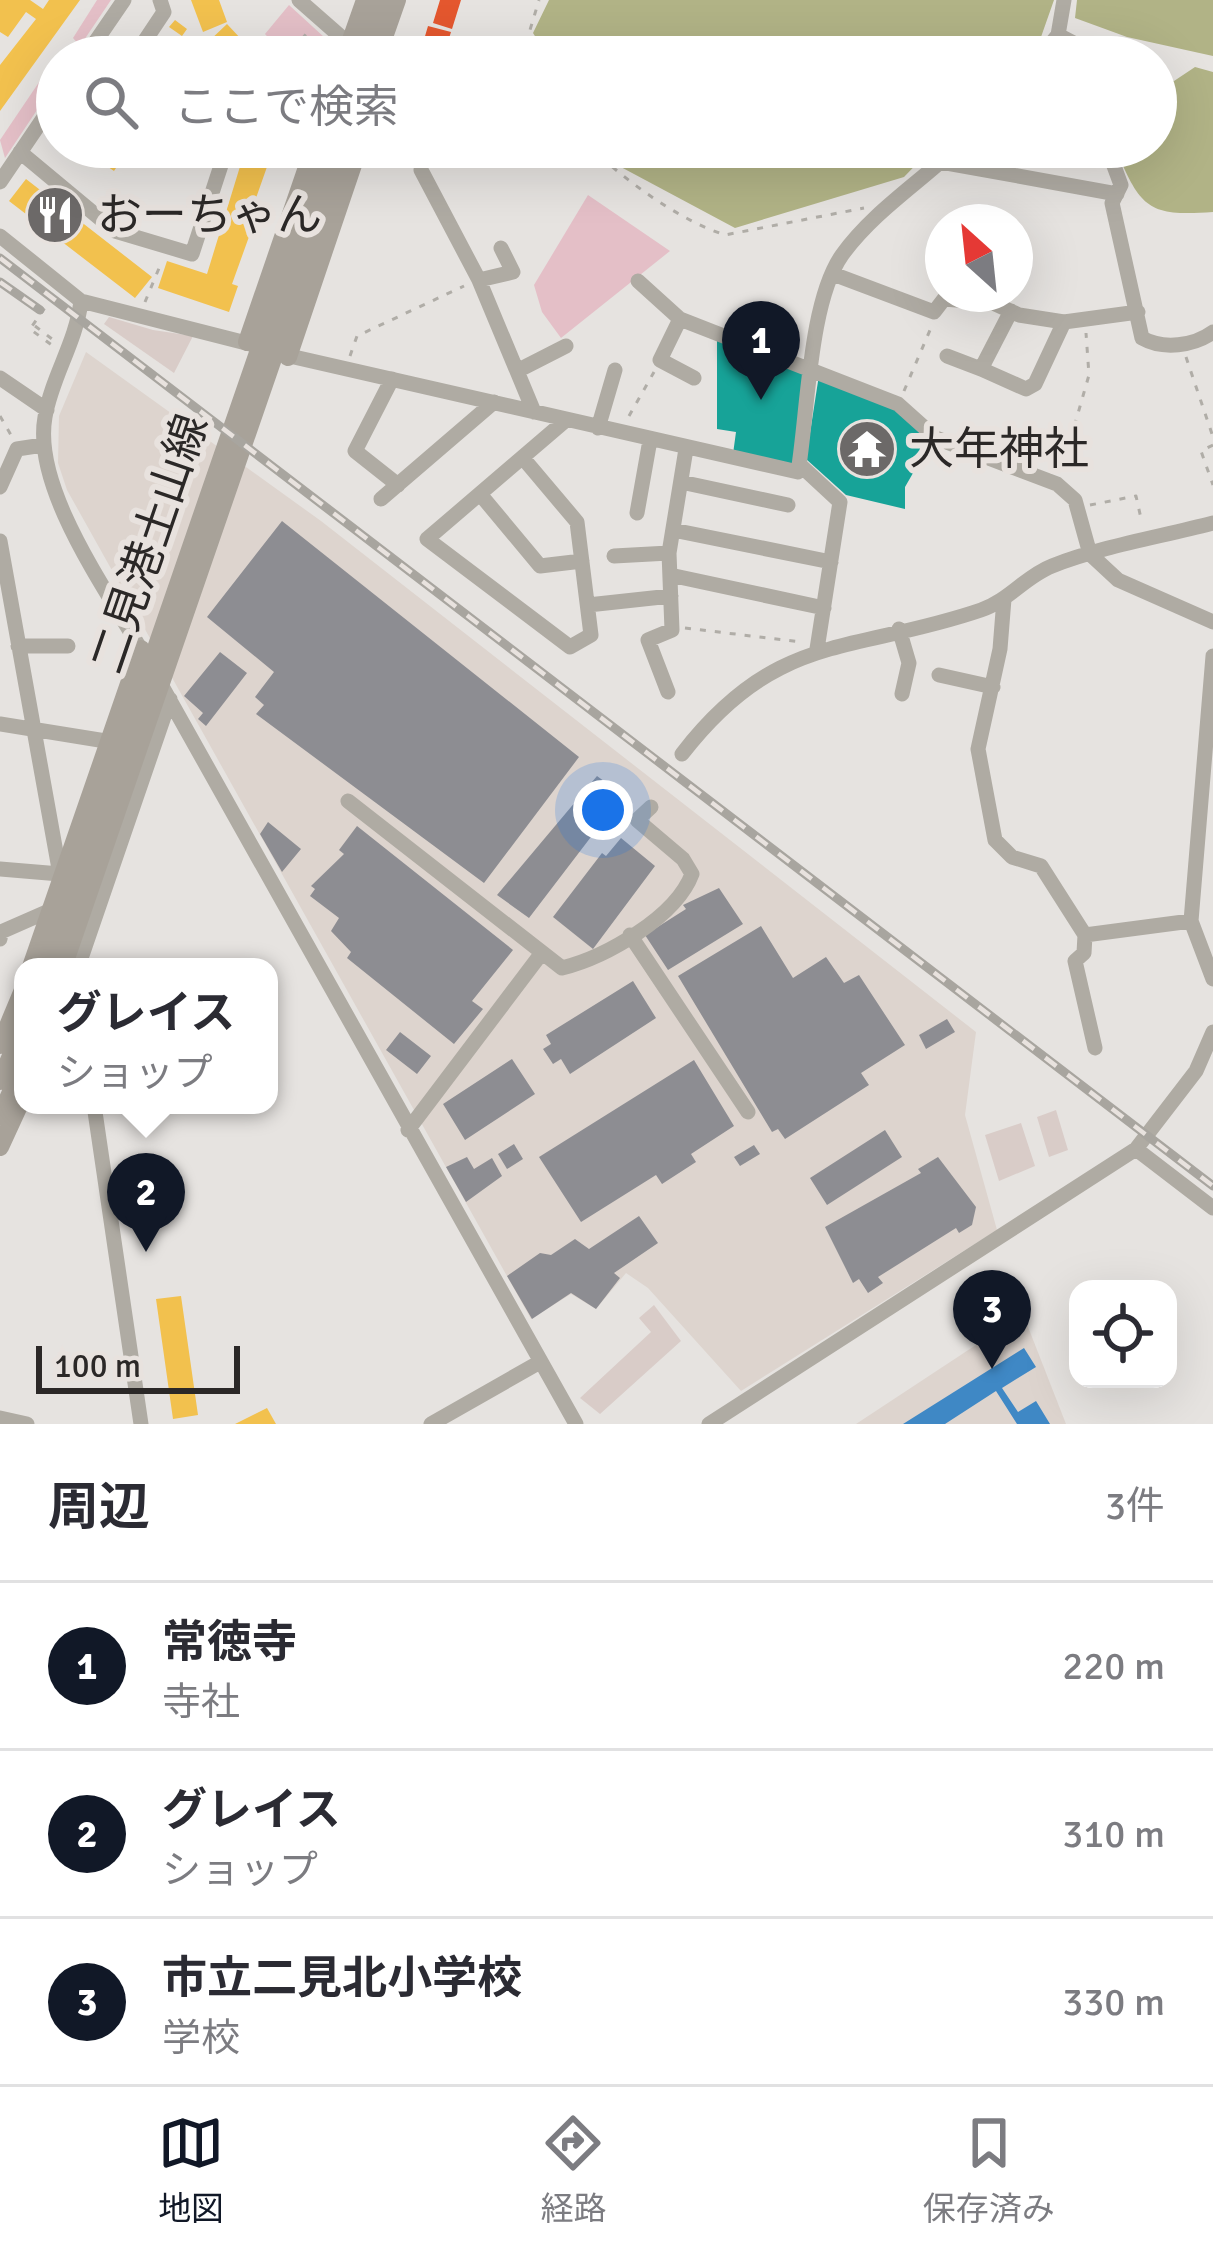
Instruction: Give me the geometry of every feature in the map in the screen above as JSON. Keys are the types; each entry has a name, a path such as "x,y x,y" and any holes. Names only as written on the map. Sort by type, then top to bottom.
{"main road":[{"path":"355,36 365,0"},
{"path":"360,36 379,0"},
{"path":"384,36 397,0"},
{"path":"397,36 410,0"},
{"path":"248,342 307,168"},
{"name":"二見港土山線","path":"66,958 274,331 323,168"},
{"name":"二見港土山線","path":"49,958 274,331 338,168"},
{"path":"288,357 352,168"},
{"path":"34,958 141,649"},
{"path":"0,1081 11,1056"},
{"path":"0,1117 11,1056"},
{"path":"0,1147 15,1114"}],"street":[{"path":"99,36 124,0"},
{"path":"148,36 164,12 160,0"},
{"path":"299,0 334,36"},
{"path":"1062,36 1058,34 1064,0"},
{"path":"0,182 36,129"},
{"path":"20,152 36,165"},
{"path":"39,168 115,231 192,254 220,168"},
{"path":"0,236 81,301 248,342 288,357 798,472 814,368 812,350 840,257 884,208 934,168"},
{"path":"974,168 1117,194"},
{"path":"1115,168 1121,185 1112,203 1142,338 1152,344 1183,344 1213,332"},
{"path":"421,170 479,280 534,412"},
{"path":"479,280 513,272 501,248"},
{"path":"833,274 925,308"},
{"path":"638,281 680,319 898,404 936,438 1057,484 1077,507 1090,554 1118,580 1213,622"},
{"path":"81,301 76,335 47,410 43,445 58,499 576,1424"},
{"path":"981,369 1010,312"},
{"path":"1016,312 1064,322 1138,312"},
{"path":"680,319 660,360 694,378"},
{"path":"947,356 1025,388 1035,384 1064,322"},
{"path":"517,370 566,346"},
{"path":"598,428 615,370"},
{"path":"392,379 355,451 398,484"},
{"path":"3,388 47,410"},
{"path":"381,499 494,402"},
{"path":"523,458 577,522 591,635 571,647 428,539 566,420"},
{"path":"637,513 650,440"},
{"path":"0,488 17,449 43,445"},
{"path":"668,692 648,640 672,630 669,553 686,448"},
{"path":"799,464 840,502 817,646"},
{"path":"681,482 788,505"},
{"path":"480,494 540,566 582,561"},
{"path":"682,754 711,716 753,680 817,646 983,609 1046,568 1213,523"},
{"path":"673,530 831,562"},
{"path":"0,541 74,958"},
{"path":"614,556 669,553"},
{"path":"670,575 824,608"},
{"path":"588,605 670,596"},
{"path":"1004,599 993,687 978,749 995,840 1012,857 1041,866 1085,934 1084,953 1075,961 1095,1048"},
{"path":"899,629 909,663 902,694"},
{"path":"18,646 68,646"},
{"path":"1213,656 1191,921 1213,979"},
{"path":"939,676 993,687"},
{"path":"79,958 170,699"},
{"path":"0,724 108,744 154,742 171,736 192,741"},
{"path":"348,801 562,968 587,962 684,896 692,874 682,859 637,820 651,807"},
{"path":"0,869 61,878"},
{"path":"0,939 2,932 51,910"},
{"path":"1085,934 1191,921"},
{"path":"630,935 748,1112"},
{"path":"408,1130 542,954"},
{"path":"709,1424 1136,1149 1196,1071 1213,1032"},
{"path":"95,1114 141,1424"},
{"path":"1136,1149 1213,1208"},
{"path":"431,1424 540,1362"},
{"path":"0,1418 25,1424"}],"path":[{"path":"528,36 538,0"},
{"path":"619,168 686,216 725,235 848,208 884,208"},
{"path":"140,315 168,246"},
{"path":"346,369 357,336 420,302 479,280"},
{"path":"58,288 30,329 62,352"},
{"path":"898,404 933,327 934,312"},
{"path":"1057,484 1089,375 1085,319"},
{"path":"33,325 56,342"},
{"path":"1183,344 1213,437"},
{"path":"619,433 660,360"},
{"path":"0,416 13,436 22,439"},
{"path":"1213,445 1202,451 1213,485"},
{"path":"1077,507 1136,496 1146,540"},
{"path":"672,630 744,632 817,646"}],"shaded area":[{"path":"97,0 111,0 87,36 74,36"},
{"path":"549,0 1054,0 1041,36 533,33"},
{"path":"1077,0 1213,0 1213,56 1177,48 1177,36 1124,36 1075,18"},
{"path":"289,5 323,36 267,36"},
{"path":"1195,67 1213,72 1213,212 1173,212 1149,204 1125,168 1177,168 1177,79"},
{"path":"36,87 36,112 5,158 0,140"},
{"path":"623,168 913,168 904,177 735,228"},
{"path":"588,195 670,251 561,338 542,312 534,285"},
{"path":"86,352 321,521 976,1032 965,1115 997,1230 741,1391 648,1288 626,1273 596,1309 571,1294 531,1319 67,490 58,463 59,416"},
{"path":"1023,1314 1066,1424 856,1424"}],"building: 住宅":[{"path":"0,0 30,0 43,9 49,0 80,0 54,36 36,36 36,61 0,111 0,65 36,19 26,12 8,37 0,32"},
{"path":"191,0 219,0 227,22 203,32"},
{"path":"175,20 187,29 182,36 169,27"},
{"path":"227,24 238,36 214,36"},
{"path":"240,168 267,168 249,218 255,220 232,284 238,286 229,312 158,288 167,261 207,274"},
{"path":"26,179 152,277 135,298 9,201"},
{"path":"181,1296 198,1415 173,1419 156,1299"},
{"path":"267,1408 276,1424 235,1424"}],"building: 商業":[{"path":"440,0 461,0 452,29 433,23"},
{"path":"428,26 451,32 450,36 425,36"}],"building: 教育":[{"path":"1024,1348 1036,1367 1002,1388 1018,1412 1036,1401 1050,1424 1017,1424 996,1391 945,1424 903,1424"}],"building: 公共":[{"path":"717,337 809,370 795,465 733,454 736,432 717,429"},
{"name":"大年神社","path":"819,375 894,407 932,440 905,487 905,509 846,495 806,459"}],"building: 工業":[{"path":"282,521 579,757 484,883 256,714 264,705 255,697 274,672 207,617"},
{"path":"220,652 247,673 206,726 198,719 203,713 184,696"},
{"path":"597,776 623,795 529,918 497,895"},
{"path":"268,822 301,849 282,872 260,834"},
{"path":"357,826 513,950 472,1001 483,1009 454,1044 347,958 351,952 331,931 339,918 310,896 315,889 311,886 344,854 339,850"},
{"path":"621,838 655,866 593,949 553,917 602,853 606,856"},
{"path":"719,888 743,924 668,970 645,935 686,909 683,905"},
{"path":"761,926 793,978 826,957 844,983 859,975 905,1045 861,1073 869,1085 785,1139 778,1129 772,1132 678,976"},
{"path":"633,981 656,1018 570,1074 561,1059 553,1064 543,1049 551,1044 546,1035"},
{"path":"947,1019 955,1032 926,1049 919,1035"},
{"path":"400,1032 431,1056 417,1074 386,1050"},
{"path":"512,1059 535,1094 465,1140 443,1104"},
{"path":"694,1060 734,1126 691,1154 696,1162 662,1184 656,1175 581,1222 539,1157"},
{"path":"885,1130 902,1157 827,1205 810,1178"},
{"path":"514,1144 523,1159 507,1169 498,1154"},
{"path":"754,1145 760,1154 740,1166 734,1157"},
{"path":"467,1157 474,1169 492,1158 502,1176 466,1202 446,1167"},
{"path":"938,1157 976,1207 972,1225 959,1233 956,1228 878,1277 883,1283 868,1293 859,1279 853,1283 825,1227 921,1173 918,1169"},
{"path":"639,1216 658,1243 614,1273 620,1278 596,1309 571,1293 532,1319 507,1276 540,1253 551,1255 575,1239 589,1249"}],"building: その他":[{"path":"109,317 193,336 174,373 104,324"},
{"path":"1056,1110 1068,1150 1049,1157 1037,1117"},
{"path":"1021,1123 1035,1166 999,1181 985,1135"},
{"path":"654,1305 681,1341 600,1414 580,1398 651,1332 639,1318"}],"railway":[{"path":"0,258 1213,1186"},
{"path":"0,282 40,310"}],"place":[{"name":"おーちゃん","path":"55,215"},
{"name":"常徳寺","path":"761,400"},
{"name":"大年神社","path":"867,449"},
{"name":"グレイス","path":"146,1252"},
{"name":"市立二見北小学校","path":"992,1369"}]}
